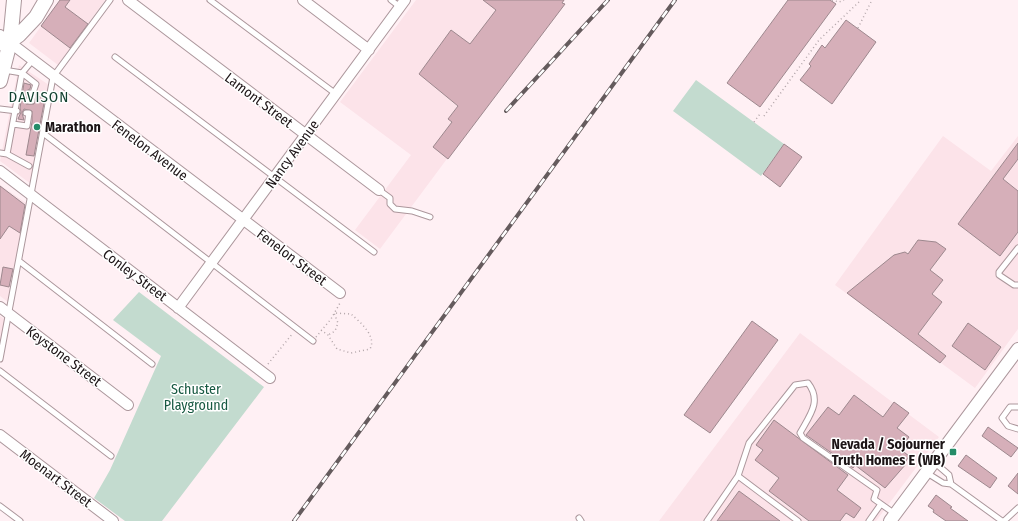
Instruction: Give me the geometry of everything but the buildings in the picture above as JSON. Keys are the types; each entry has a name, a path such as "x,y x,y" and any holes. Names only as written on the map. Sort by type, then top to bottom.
{"main road":[{"path":"1,76 3,43 14,0"},
{"path":"3,43 19,36 36,17 46,0"}],"street":[{"name":"Lamont Street","path":"128,0 379,190"},
{"path":"303,0 369,50"},
{"name":"Nancy Avenue","path":"178,308 403,3"},
{"name":"Fenelon Avenue","path":"3,43 32,61 243,220"},
{"name":"Conley Street","path":"0,172 270,378"},
{"name":"Fenelon Street","path":"243,220 340,293"},
{"name":"Keystone Street","path":"0,307 128,405"},
{"path":"892,518 1018,349"},
{"name":"Moenart Street","path":"0,435 113,521"}],"lane":[{"path":"0,360 53,77 110,0"},
{"path":"210,0 336,94"},
{"path":"391,0 403,3"},
{"path":"115,57 374,252"},
{"path":"7,154 19,99 22,73 32,61"},
{"path":"1,76 22,73 36,84 32,93 31,102"},
{"path":"0,109 16,111"},
{"path":"13,124 27,126 28,113"},
{"path":"42,133 313,341"},
{"path":"0,153 7,154 29,166"},
{"name":"Lamont Street","path":"379,190 390,198 390,204 395,210 412,210 430,216"},
{"path":"1018,248 999,272 999,275 1014,285 1018,285"},
{"path":"19,261 152,364"},
{"path":"0,372 111,456"},
{"path":"707,521 738,476 748,443 795,385 808,383 814,391 814,408 800,433 803,438 877,490 874,499 881,504 892,518"},
{"path":"1018,407 1010,407 1002,418 1008,426 1018,429"},
{"path":"934,462 949,475 951,484"},
{"path":"926,472 942,483 951,484 1003,521 1018,508"},
{"path":"738,476 798,521"},
{"path":"869,521 881,504"},
{"path":"0,506 20,521"}],"path":[{"path":"832,0 839,2 844,0"},
{"path":"764,116 819,40 861,0"},
{"path":"858,28 872,0"},
{"path":"754,122 760,114"},
{"path":"313,341 334,313 340,302 340,293"},
{"path":"328,335 336,331 338,326 334,313"},
{"path":"321,330 328,335 338,349 351,353 370,349 372,345 370,335 357,319 350,314 334,313"},
{"path":"259,370 263,364 267,366 297,329"}],"shaded area":[{"path":"60,0 105,0 58,65 29,43"},
{"path":"416,0 565,0 380,249 355,230 411,155 340,102"},
{"path":"19,65 49,85 31,184 0,161"},
{"path":"943,136 991,171 1018,136 1018,329 975,388 835,285"},
{"path":"0,185 26,203 8,302 0,296"},
{"path":"0,316 6,320 0,347"},
{"path":"800,333 939,437 876,521 659,521"}],"green space":[{"path":"696,80 784,144 761,176 673,111"},
{"name":"Schuster Playground","path":"139,292 264,387 162,521 125,521 94,498 110,470 161,356 113,320"}],"railway":[{"path":"506,111 608,0"},
{"path":"294,521 675,0"}],"place":[{"name":"Marathon","path":"37,127"},
{"name":"Nevada / Sojourner Truth Homes E (WB)","path":"953,452"}],"district":[{"name":"DAVISON","path":"39,97"}]}
